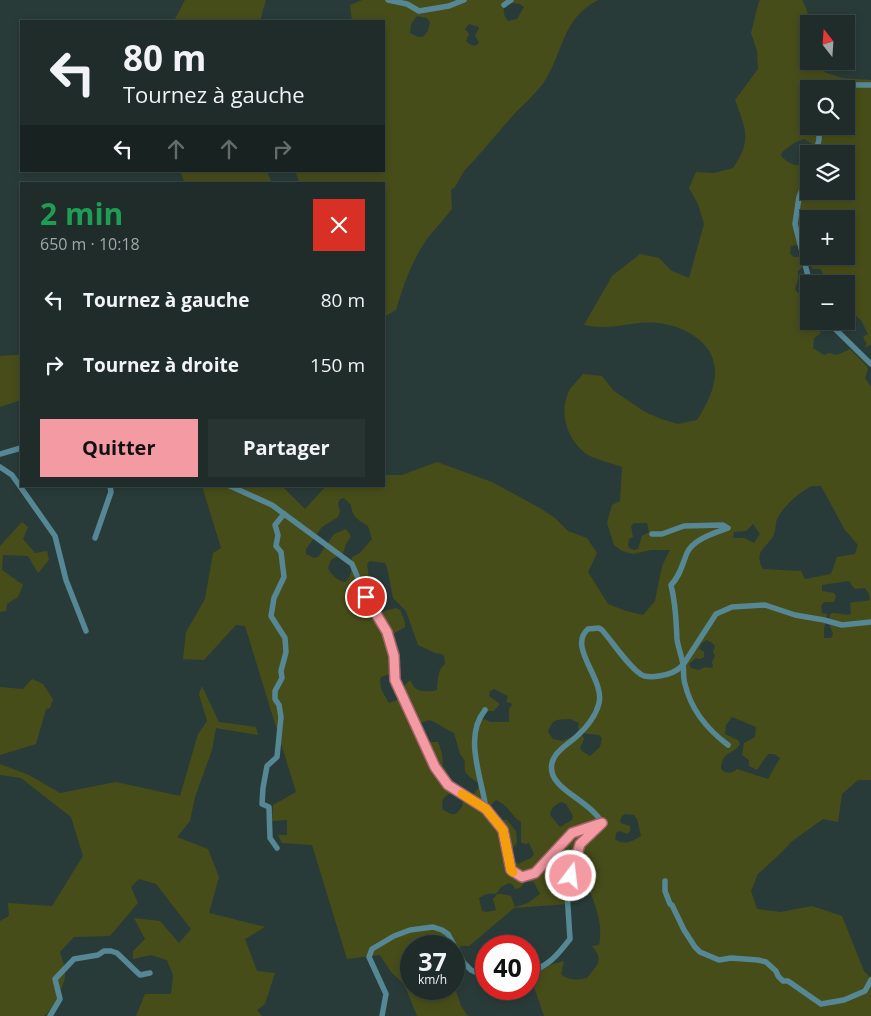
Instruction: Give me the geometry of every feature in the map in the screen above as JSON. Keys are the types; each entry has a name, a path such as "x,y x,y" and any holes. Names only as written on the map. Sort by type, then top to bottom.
{"street":[{"path":"388,0 406,4 419,10 449,6 464,0"},
{"path":"504,5 511,0"},
{"path":"855,85 871,85"},
{"path":"800,194 795,224 808,275"},
{"path":"836,330 871,364"},
{"path":"0,454 20,448"},
{"path":"0,467 12,476 54,536 66,580 86,631"},
{"path":"95,538 111,492 110,487"},
{"path":"232,487 272,505 352,564 366,597 387,632 394,656 395,680 435,767 448,785 486,809 503,830 511,870 522,877 535,873 572,833 602,823"},
{"path":"277,848 270,838 269,807 262,804 263,788 268,766 277,757 281,717 279,705 275,699 275,690 282,678 281,671 286,652 285,638 271,616 274,598 284,576 281,552 276,546 278,535 276,525 284,514"},
{"path":"652,534 662,534 684,526 723,525 728,528 710,534 691,547 677,579 671,586 676,605 677,640 683,665 684,683 701,721 728,745"},
{"path":"602,823 592,809 558,783 551,771 551,766 562,746 576,738 594,717 598,707 599,690 581,644 582,637 588,629 598,628 602,630 634,669 644,676 664,676 677,671 683,665 716,614 732,608 765,605 795,615 842,625 871,622"},
{"path":"485,710 476,728 475,744 478,778 486,809"},
{"path":"540,968 557,956 570,939 566,892 580,844 602,823"},
{"path":"664,881 670,904 684,930 700,952 718,960 731,958 766,962 776,971 782,981 788,981 820,1004 827,1001 844,1000 865,991 871,980"},
{"path":"382,1016 386,994 369,957 372,949 402,933 433,927 442,930 448,934 464,964 475,972"},
{"path":"50,1016 60,999 55,979 74,959 111,951 126,961 140,975 150,973"}],"green space":[{"path":"185,0 266,0 260,20 175,20"},
{"path":"362,0 598,0 576,17 542,85 464,171 455,187 451,190 452,209 427,239 412,264 396,310 385,316 385,182 299,182 295,172 385,172 385,20 352,20 350,5","holes":["511,3 520,4 524,7 517,19 508,21 505,16 505,7","417,16 427,18 430,22 428,31 423,37 410,33 411,24","469,24 479,27 475,35 479,43 475,46 466,41 469,34 465,29"]},
{"path":"802,0 808,15 800,15 800,70 823,70 826,73 843,78 871,80 871,345 864,348 867,344 863,337 868,334 861,320 855,316 855,275 824,275 820,269 812,269 811,265 855,265 855,210 800,210 800,244 791,246 790,254 794,257 800,257 800,265 805,265 798,271 795,289 800,294 800,330 820,330 821,333 814,338 813,348 824,355 829,353 837,355 850,349 866,365 868,369 865,378 871,387 871,780 858,780 842,794 838,822 823,819 791,842 758,874 751,891 757,909 781,912 812,906 842,916 864,971 871,978 871,1016 544,1016 538,1000 540,1000 540,968 564,961 561,974 570,979 581,979 587,978 598,963 598,956 592,946 599,945 600,924 589,890 569,904 514,908 482,935 475,935 475,941 469,946 465,946 465,935 400,935 400,980 391,972 380,955 347,959 312,845 282,843 278,835 287,835 287,820 272,821 273,805 296,792 245,626 236,625 204,660 183,659 186,632 205,599 213,553 221,548 202,487 283,487 305,509 325,487 385,487 385,475 402,475 437,462 492,482 540,508 555,518 568,531 587,538 597,553 588,572 608,604 643,615 655,601 662,566 670,550 651,550 633,554 622,551 614,545 607,523 612,505 620,501 622,467 588,455 578,447 569,432 564,415 566,397 570,389 583,374 602,376 614,391 645,412 678,424 697,420 707,403 712,390 715,370 709,351 695,336 676,327 657,323 603,327 584,325 612,276 640,254 659,258 672,271 689,278 704,224 698,204 689,188 696,172 714,173 733,168 743,150 745,142 744,127 735,100 758,69 757,51 751,33 759,1","holes":["811,486 821,486 845,530 858,545 855,554 837,557 831,574 805,579 801,571 763,569 759,559 760,555 773,536 777,519 783,509","344,498 351,505 356,518 368,526 372,539 360,553 352,557 351,574 345,582 335,577 328,568 331,560 343,553 351,536 346,529 334,534 318,557 314,558 306,554 306,549 322,527 338,517 340,512 338,503 340,499","634,523 647,523 649,532 642,536 638,549 634,550 629,548 628,544 629,539 633,537 631,526","753,524 760,534 754,543 744,538 733,538 734,532 746,531","370,561 385,563 393,598 406,611 418,645 444,656 445,664 439,672 437,690 419,690 415,688 410,680 404,686 404,696 400,699 389,703 383,694 381,677 395,672 399,661 400,653 393,639 393,634 405,627 405,622 400,610 396,608 377,613 370,600 374,586 369,578 367,564","848,581 855,589 865,588 869,594 870,600 850,603 851,613 849,615 830,614 829,623 833,634 831,638 824,638 827,614 822,613 821,606 824,602 834,602 836,596 834,593 822,591 822,585","706,640 715,646 713,667 705,667 699,670 691,668 689,664 696,658 704,657 704,652 699,649","494,689 508,696 506,702 512,705 509,709 509,722 491,722 483,719 487,711 494,711 500,704 489,696 490,691","732,717 756,727 755,737 744,743 742,755 749,760 749,766 757,770 768,754 774,754 780,758 768,779 737,769 729,773 721,769 725,756 740,744 738,740 725,734 726,725","570,719 579,723 578,728 581,733 599,735 602,738 600,747 590,756 580,748 584,739 582,735 562,741 553,739 548,732 553,722 558,720","429,720 454,733 460,754 465,761 466,772 478,783 478,788 473,795 464,797 462,807 456,814 443,810 442,804 444,797 458,786 443,766 442,753 438,742 429,742 421,731 420,723","496,800 505,805 521,822 521,842 529,843 534,854 531,858 518,864 511,858 508,853 517,843 516,831 507,820 492,816 488,808","562,802 566,804 573,816 572,820 560,827 550,815 551,810 555,805","625,814 634,815 637,819 641,836 628,842 621,842 615,839 616,833 620,831 627,834 630,831 630,826 621,823 622,816","526,881 534,882 540,894 528,903 515,907 511,896 497,894 493,899 496,910 482,911 479,898 487,894 496,894 501,887 509,883 515,889 520,888"]},
{"path":"180,172 267,172 271,182 184,182"},
{"path":"20,353 20,400 0,407 0,356 18,355"},
{"path":"22,522 28,527 23,539 35,553 47,551 49,560 38,573 28,556 3,555 2,570 23,585 18,597 7,604 6,611 0,612 0,546"},
{"path":"32,679 43,684 53,699 50,708 46,709 36,744 0,755 0,687 23,689"},
{"path":"202,686 219,722 256,727 258,735 216,728 212,750 195,797 190,821 177,837 208,849 219,877 209,913 265,927 245,939 257,971 275,973 265,1004 257,1010 262,1016 136,1016 145,994 171,994 173,975 167,960 151,955 133,959 133,951 145,939 134,918 160,921 179,943 191,929 156,884 139,879 131,887 138,903 110,936 74,937 60,952 65,976 57,998 47,1014 44,1016 0,1016 0,921 9,916 8,903 52,906 83,856 71,817 21,778 0,775 0,764 29,775 60,793 116,782 180,796 198,734 207,721 199,694"},
{"path":"410,1000 459,1000 468,1016 417,1016"}],"slow traffic":[{"path":"462,794 486,809 503,830 513,872"}],"route":[{"path":"366,597 387,632 394,656 395,680 435,767 448,785 486,809 503,830 511,870 522,877 535,873 572,833 602,823 580,844 571,876"}]}
